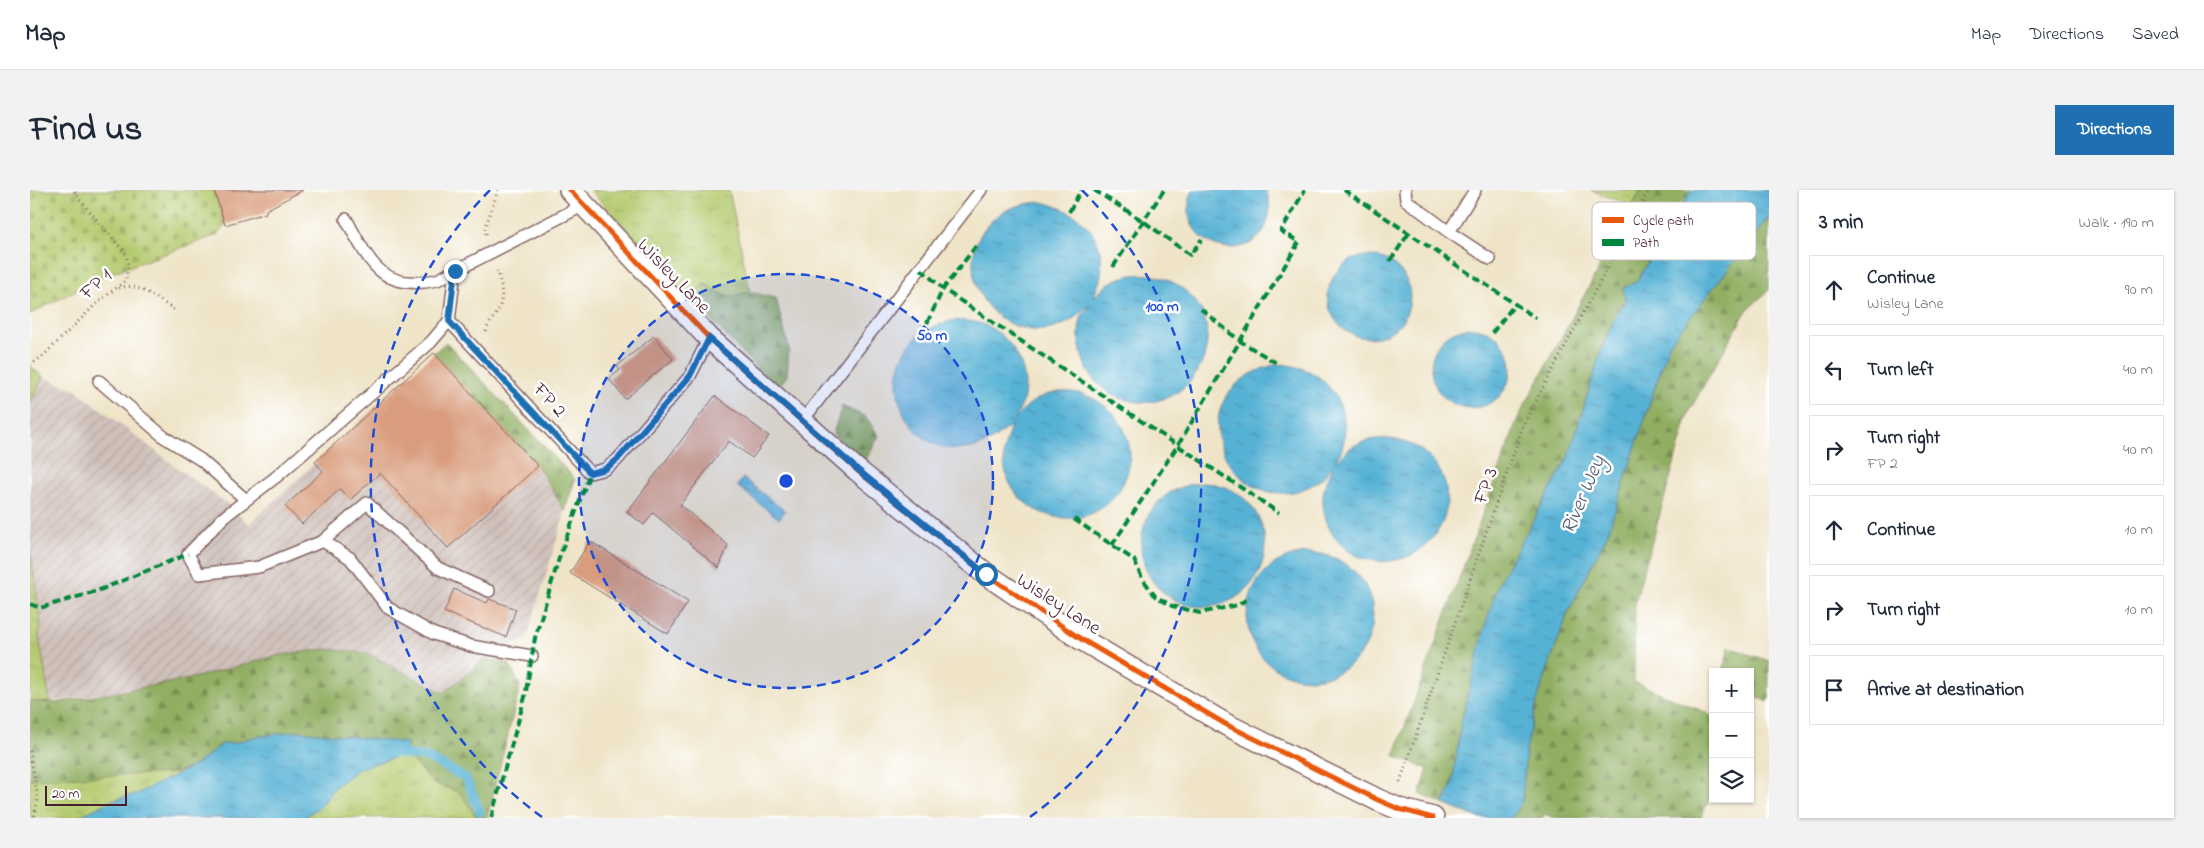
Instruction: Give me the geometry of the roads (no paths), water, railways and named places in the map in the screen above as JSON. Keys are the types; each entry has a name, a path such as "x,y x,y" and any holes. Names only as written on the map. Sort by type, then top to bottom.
{"street":[{"name":"Wisley Lane","path":"577,197 709,338 858,470 986,574 1081,639 1227,724 1378,800 1399,809 1428,816"}],"lane":[{"path":"803,420 981,190"},
{"path":"1404,190 1406,200 1490,259"},
{"path":"1449,232 1475,190"},
{"path":"346,219 366,255 380,271 398,282 418,284 437,280 455,271 577,197"},
{"path":"455,271 449,321 431,342 224,517 188,554 198,574 259,567 323,541 367,503 438,568 489,591"},
{"name":"FP 2","path":"449,321 590,473 605,469 617,460 690,376 709,338"},
{"path":"99,381 164,437 201,460 246,500"},
{"path":"323,541 350,558 388,608 434,634 471,646 532,656"}],"water":[{"path":"1193,190 1265,190 1269,199 1269,216 1262,234 1249,244 1234,248 1217,246 1203,238 1193,226 1189,210"},
{"path":"1692,190 1769,190 1769,217 1756,234 1756,202 1685,202"},
{"path":"1042,202 1068,211 1087,226 1094,236 1099,247 1101,260 1100,278 1094,297 1108,284 1120,278 1146,275 1159,277 1182,288 1200,308 1206,327 1207,341 1205,354 1191,380 1175,394 1156,401 1136,402 1117,396 1100,385 1087,368 1079,342 1081,320 1090,303 1065,324 1050,329 1034,330 1013,325 996,315 984,300 976,282 973,263 976,245 986,227 1011,208"},
{"path":"1369,256 1385,259 1398,268 1407,281 1410,297 1407,313 1398,326 1385,335 1369,338 1353,335 1340,326 1331,313 1328,297 1331,281 1340,268 1353,259"},
{"name":"River Wey","path":"1649,260 1735,260 1669,344 1607,535 1568,612 1539,694 1526,749 1522,802 1511,818 1479,818 1443,804 1452,786 1461,723 1486,623 1500,580 1568,458 1601,351 1616,315 1626,301 1623,288 1636,282"},
{"path":"950,321 967,321 983,324 1006,340 1015,351 1021,363 1025,391 1022,404 1014,421 1026,407 1048,394 1070,392 1092,398 1110,410 1123,428 1130,449 1128,472 1115,496 1105,506 1093,513 1065,518 1043,513 1024,502 1016,494 1006,474 1004,462 1005,447 1011,425 986,443 976,447 954,449 935,444 919,433 907,418 899,400 897,380 901,360 917,337 930,328"},
{"path":"1471,328 1486,331 1499,340 1508,353 1511,368 1508,383 1499,396 1486,405 1471,408 1456,405 1443,396 1434,383 1431,368 1434,353 1443,340 1456,331"},
{"path":"1278,364 1295,366 1309,371 1329,386 1336,397 1344,420 1345,433 1340,454 1335,462 1349,449 1361,443 1374,439 1387,439 1413,445 1434,462 1443,479 1447,503 1443,521 1430,541 1413,554 1394,561 1374,561 1355,555 1339,543 1328,525 1323,502 1325,487 1333,466 1320,480 1290,493 1262,490 1240,476 1224,454 1218,428 1223,402 1243,379"},
{"path":"743,478 785,511 779,519 737,486"},
{"path":"1203,483 1227,487 1247,501 1261,521 1265,545 1261,569 1247,589 1227,603 1203,607 1179,603 1159,589 1145,569 1141,545 1145,521 1159,501 1179,487"},
{"path":"1310,553 1334,558 1354,572 1368,592 1373,616 1368,640 1354,660 1334,674 1310,679 1286,674 1266,660 1252,640 1247,616 1252,592 1266,572 1286,558"},
{"path":"299,731 407,743 406,754 358,769 335,787 323,804 304,818 76,818 113,800 138,793 196,765 222,744 234,743 254,737"}],"waterway":[{"path":"394,753 426,757 466,778 480,812"}]}
